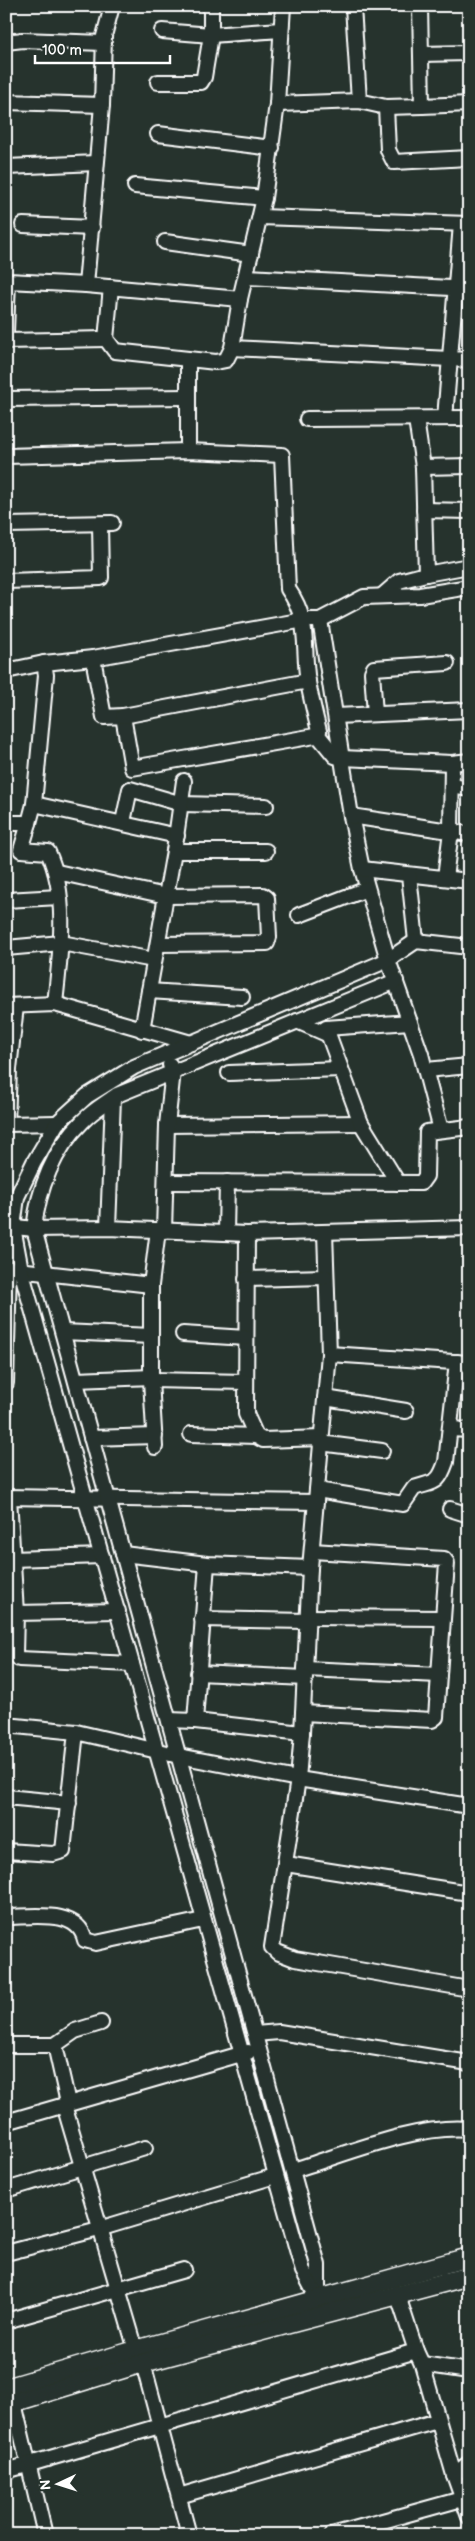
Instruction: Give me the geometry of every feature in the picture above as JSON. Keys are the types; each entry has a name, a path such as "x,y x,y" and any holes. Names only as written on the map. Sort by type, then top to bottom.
{"main road":[{"path":"9,2399 140,2356 320,2307 469,2258"},
{"path":"320,2307 397,2293 469,2276"}],"street":[{"path":"86,285 102,105 103,43 112,6"},
{"path":"158,82 201,82 204,77 211,36 211,6"},
{"path":"111,287 106,339 115,351 216,362 226,360 232,348 240,299 264,198 277,104 283,6"},
{"path":"353,6 359,101"},
{"path":"420,6 422,106"},
{"path":"162,31 211,36 281,30"},
{"path":"6,42 22,40 103,43"},
{"path":"421,54 469,52"},
{"path":"277,104 359,101 386,107 469,104"},
{"path":"6,102 102,105"},
{"path":"386,107 388,150 394,162 469,158"},
{"path":"158,134 272,148"},
{"path":"7,167 96,163"},
{"path":"135,186 264,198"},
{"path":"260,217 465,224 463,289 448,360 445,418"},
{"path":"23,225 92,228"},
{"path":"165,242 251,254"},
{"path":"246,277 463,289"},
{"path":"6,332 8,281 86,285 240,299"},
{"path":"6,341 106,339"},
{"path":"232,348 469,360"},
{"path":"188,359 188,451"},
{"path":"6,400 188,397"},
{"path":"307,419 469,418"},
{"path":"416,419 422,467 426,574"},
{"path":"6,456 188,451 282,454 288,589 298,604 304,620 308,681 319,731 315,736 132,768 122,716"},
{"path":"422,467 469,466"},
{"path":"424,510 469,511"},
{"path":"6,525 106,523 101,578 6,581"},
{"path":"383,594 399,581 469,566"},
{"path":"6,671 44,663 93,658 304,620 320,620 364,597 383,594 420,595 469,587"},
{"path":"320,620 351,816 362,869 388,960 426,1070 441,1130"},
{"path":"93,658 104,717 122,716 308,681"},
{"path":"44,663 46,675 34,804 21,850 48,852 57,872 61,943 55,1004"},
{"path":"375,714 372,672 374,668 447,663"},
{"path":"336,716 469,710"},
{"path":"317,734 335,756 342,758 452,763 469,761"},
{"path":"445,878 451,831 452,763"},
{"path":"142,1030 177,836 184,781"},
{"path":"452,786 469,789"},
{"path":"123,822 130,789 182,804 266,806"},
{"path":"34,804 123,822 177,836"},
{"path":"351,816 469,834"},
{"path":"6,823 29,823"},
{"path":"174,851 266,851"},
{"path":"362,869 469,881"},
{"path":"57,872 166,896 263,896 267,898 269,937 267,943 249,945 158,944"},
{"path":"409,875 416,942"},
{"path":"299,916 367,889"},
{"path":"6,900 59,897"},
{"path":"6,1381 12,1269 10,1226 17,1196 57,1123 87,1096 134,1067 388,960 416,942 469,947"},
{"path":"6,948 61,943 154,960"},
{"path":"320,2307 318,2265 34,1229 39,1194 54,1159 83,1120 113,1098 173,1071 396,981"},
{"path":"149,992 242,997"},
{"path":"57,1123 6,1124 11,1006 55,1004 191,1043"},
{"path":"297,1021 329,1034"},
{"path":"398,1183 361,1123 326,1028 410,1022"},
{"path":"91,1438 155,1441 151,1285 161,1230 166,1182 167,1125 173,1071 165,1054"},
{"path":"426,1070 469,1066"},
{"path":"229,1073 341,1069"},
{"path":"108,1228 113,1098"},
{"path":"167,1125 361,1123"},
{"path":"166,1182 417,1184 424,1181 426,1135 430,1131 469,1127"},
{"path":"226,1233 227,1182"},
{"path":"10,1226 34,1229 108,1228 247,1234 469,1228"},
{"path":"324,1232 329,1354 310,1568 302,1733 298,1780 272,1947 295,1960 469,1990"},
{"path":"247,1234 246,1414 256,1436"},
{"path":"12,1269 151,1285"},
{"path":"12,1269 86,1498 240,2054 303,2271 320,2307"},
{"path":"246,1279 326,1277"},
{"path":"63,1332 151,1336"},
{"path":"183,1334 246,1338"},
{"path":"132,1664 19,1659 15,1654 16,1613 8,1497 317,1496 403,1504 414,1488 436,1482 441,1476 446,1462 450,1429 463,1363 329,1354"},
{"path":"76,1380 152,1379 246,1382"},
{"path":"325,1398 406,1411"},
{"path":"450,1429 469,1430"},
{"path":"191,1434 256,1436 263,1440 321,1441 382,1451"},
{"path":"450,1509 469,1515"},
{"path":"303,1714 432,1720 437,1716 440,1675 446,1560 312,1551"},
{"path":"123,1554 207,1564 310,1568"},
{"path":"12,1559 102,1556"},
{"path":"194,1721 207,1564"},
{"path":"16,1613 118,1611"},
{"path":"202,1619 442,1618"},
{"path":"198,1673 440,1675"},
{"path":"169,1720 302,1733"},
{"path":"6,1725 76,1732 179,1756 298,1780 469,1806"},
{"path":"6,1851 53,1854 63,1851 76,1732"},
{"path":"6,1797 69,1803"},
{"path":"286,1864 469,1893"},
{"path":"6,1917 55,1916 69,1920 83,1932 85,1940 96,1943 203,1920"},
{"path":"6,2045 55,2045 75,2031 101,2023"},
{"path":"256,2034 279,2032 469,2063"},
{"path":"55,2045 66,2104 99,2229 140,2356 189,2535"},
{"path":"6,2122 259,2049"},
{"path":"292,2170 399,2138 450,2128 469,2129"},
{"path":"6,2190 84,2168 145,2148"},
{"path":"6,2253 99,2229 276,2176"},
{"path":"6,2321 184,2270"},
{"path":"397,2293 469,2517"},
{"path":"6,2471 419,2357 469,2371"},
{"path":"9,2399 29,2464 45,2535"},
{"path":"179,2496 437,2421"},
{"path":"454,2475 469,2464"},
{"path":"332,2535 462,2499"}]}
